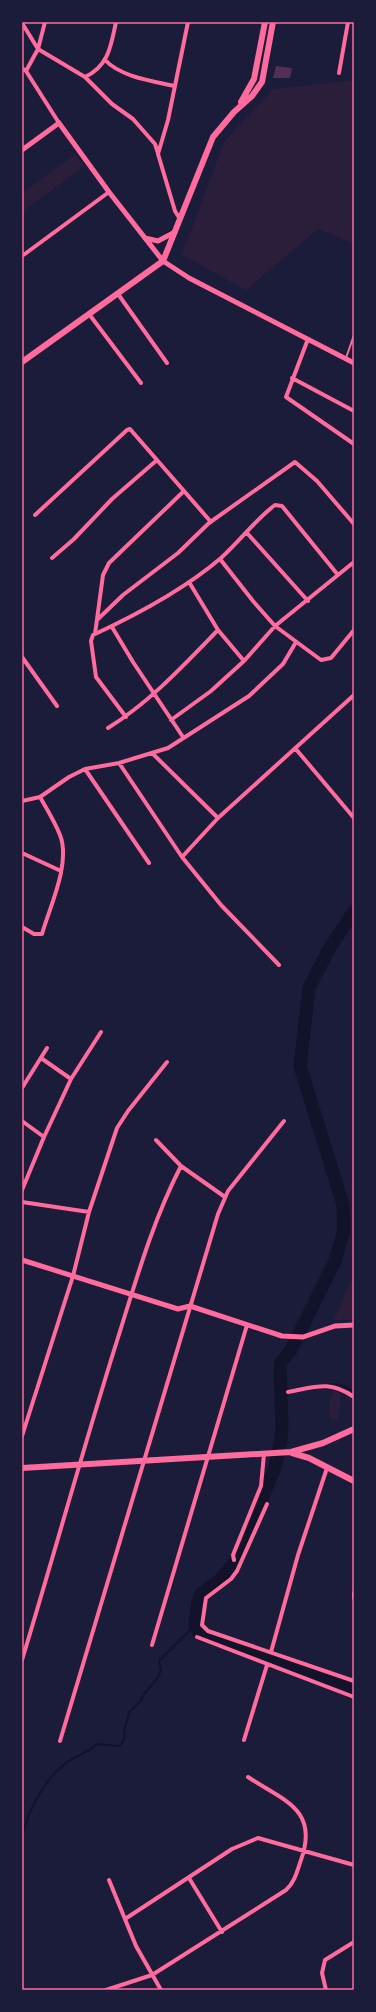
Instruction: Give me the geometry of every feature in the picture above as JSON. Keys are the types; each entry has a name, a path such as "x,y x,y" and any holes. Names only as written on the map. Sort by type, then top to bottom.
{"main road":[{"path":"22,362 163,261 213,137 234,112 252,85 265,22"},
{"path":"234,112 252,96 262,82 274,22"},
{"path":"22,1468 78,1466 288,1452 308,1448 354,1429"},
{"path":"308,1448 306,1453 309,1458"},
{"path":"288,1452 309,1458 354,1481"}],"street":[{"path":"45,22 38,49 24,70 59,123 109,192 163,261 189,278 354,363"},
{"path":"85,77 92,74 105,60 110,49 116,22"},
{"path":"158,154 168,120 188,22"},
{"path":"339,73 348,22"},
{"path":"22,23 38,49 85,77 112,104 144,129 155,144 175,210 180,219"},
{"path":"105,60 112,67 124,72 175,86"},
{"path":"22,150 59,123"},
{"path":"22,256 109,192"},
{"path":"143,237 158,241 175,232"},
{"path":"118,294 167,363"},
{"path":"89,314 141,383"},
{"path":"308,339 286,396 354,444"},
{"path":"292,378 354,411"},
{"path":"36,515 127,430 132,431 211,522"},
{"path":"52,558 74,539 112,499 157,460"},
{"path":"97,620 123,596 178,553 211,522 295,462 317,481 354,524"},
{"path":"126,717 96,677 91,641 95,634 103,575 109,563 184,491"},
{"path":"95,634 112,627 188,582 220,559 272,507 278,504 282,506 338,575"},
{"path":"247,533 308,601"},
{"path":"220,559 253,601 276,626 321,660 328,659 354,630"},
{"path":"172,720 211,691 244,661 276,626 354,562"},
{"path":"188,582 218,630 244,661"},
{"path":"112,627 183,737"},
{"path":"108,728 126,717 154,694 218,630"},
{"path":"22,801 40,797 69,777 85,769 119,763 168,748 248,696 283,664 296,642"},
{"path":"22,657 58,706"},
{"path":"182,857 218,818 354,696"},
{"path":"295,748 354,818"},
{"path":"152,753 218,818"},
{"path":"119,763 182,857 221,906 279,965"},
{"path":"85,769 149,863"},
{"path":"22,927 34,934 42,934 61,871 64,849 60,835 40,797"},
{"path":"22,853 61,871"},
{"path":"22,1190 71,1079 101,1032"},
{"path":"22,1088 48,1048"},
{"path":"41,1058 71,1079"},
{"path":"22,1436 73,1276 89,1212 117,1128 128,1111 167,1062"},
{"path":"22,1121 44,1138"},
{"path":"60,1741 218,1214 225,1197 284,1121"},
{"path":"156,1140 181,1166 225,1197"},
{"path":"22,1660 78,1466 131,1295 163,1204 181,1166"},
{"path":"22,1202 89,1212"},
{"path":"22,1260 178,1309 190,1306 275,1335 303,1337 335,1326 354,1325"},
{"path":"152,1645 247,1325"},
{"path":"288,1392 327,1386 338,1387 354,1397"},
{"path":"234,1560 234,1552 261,1486 267,1453"},
{"path":"271,1652 298,1555 327,1468"},
{"path":"267,1504 231,1579 206,1598 201,1623 203,1628 354,1681"},
{"path":"354,1593 354,1598"},
{"path":"196,1637 354,1697"},
{"path":"244,1740 267,1665"},
{"path":"106,1990 152,1975 222,1932 294,1882 305,1850 306,1829 302,1815 297,1810 248,1777"},
{"path":"125,1919 232,1850 258,1838 354,1865"},
{"path":"189,1878 222,1932"},
{"path":"109,1880 136,1946 161,1990"},
{"path":"326,1990 322,1973 325,1960 354,1942"}],"lane":[{"path":"346,359 354,334"}],"shaded area":[{"path":"354,80 354,244 318,229 246,290 182,255 224,142 273,89"},
{"path":"75,154 84,166 22,212 22,193"},
{"path":"351,1281 354,1283 354,1320 334,1320"},
{"path":"334,1390 341,1394 338,1420 330,1419 329,1415 329,1404"}],"building":[{"path":"276,66 292,68 290,78 273,78"}],"waterway":[{"path":"352,1689 199,1633 195,1624 198,1602 201,1594 221,1579 239,1556 275,1467 281,1439 282,1422 281,1362 291,1350 335,1261 344,1230 343,1205 300,1066 309,988 329,949 354,911"},
{"path":"326,1385 341,1385 354,1392"},
{"path":"280,1391 290,1390"},
{"path":"22,1836 38,1796 44,1786 58,1770 70,1760 90,1750 97,1744 120,1746 124,1740 125,1727 130,1711 140,1702 144,1694 157,1679 161,1670 159,1661 195,1625"}]}
